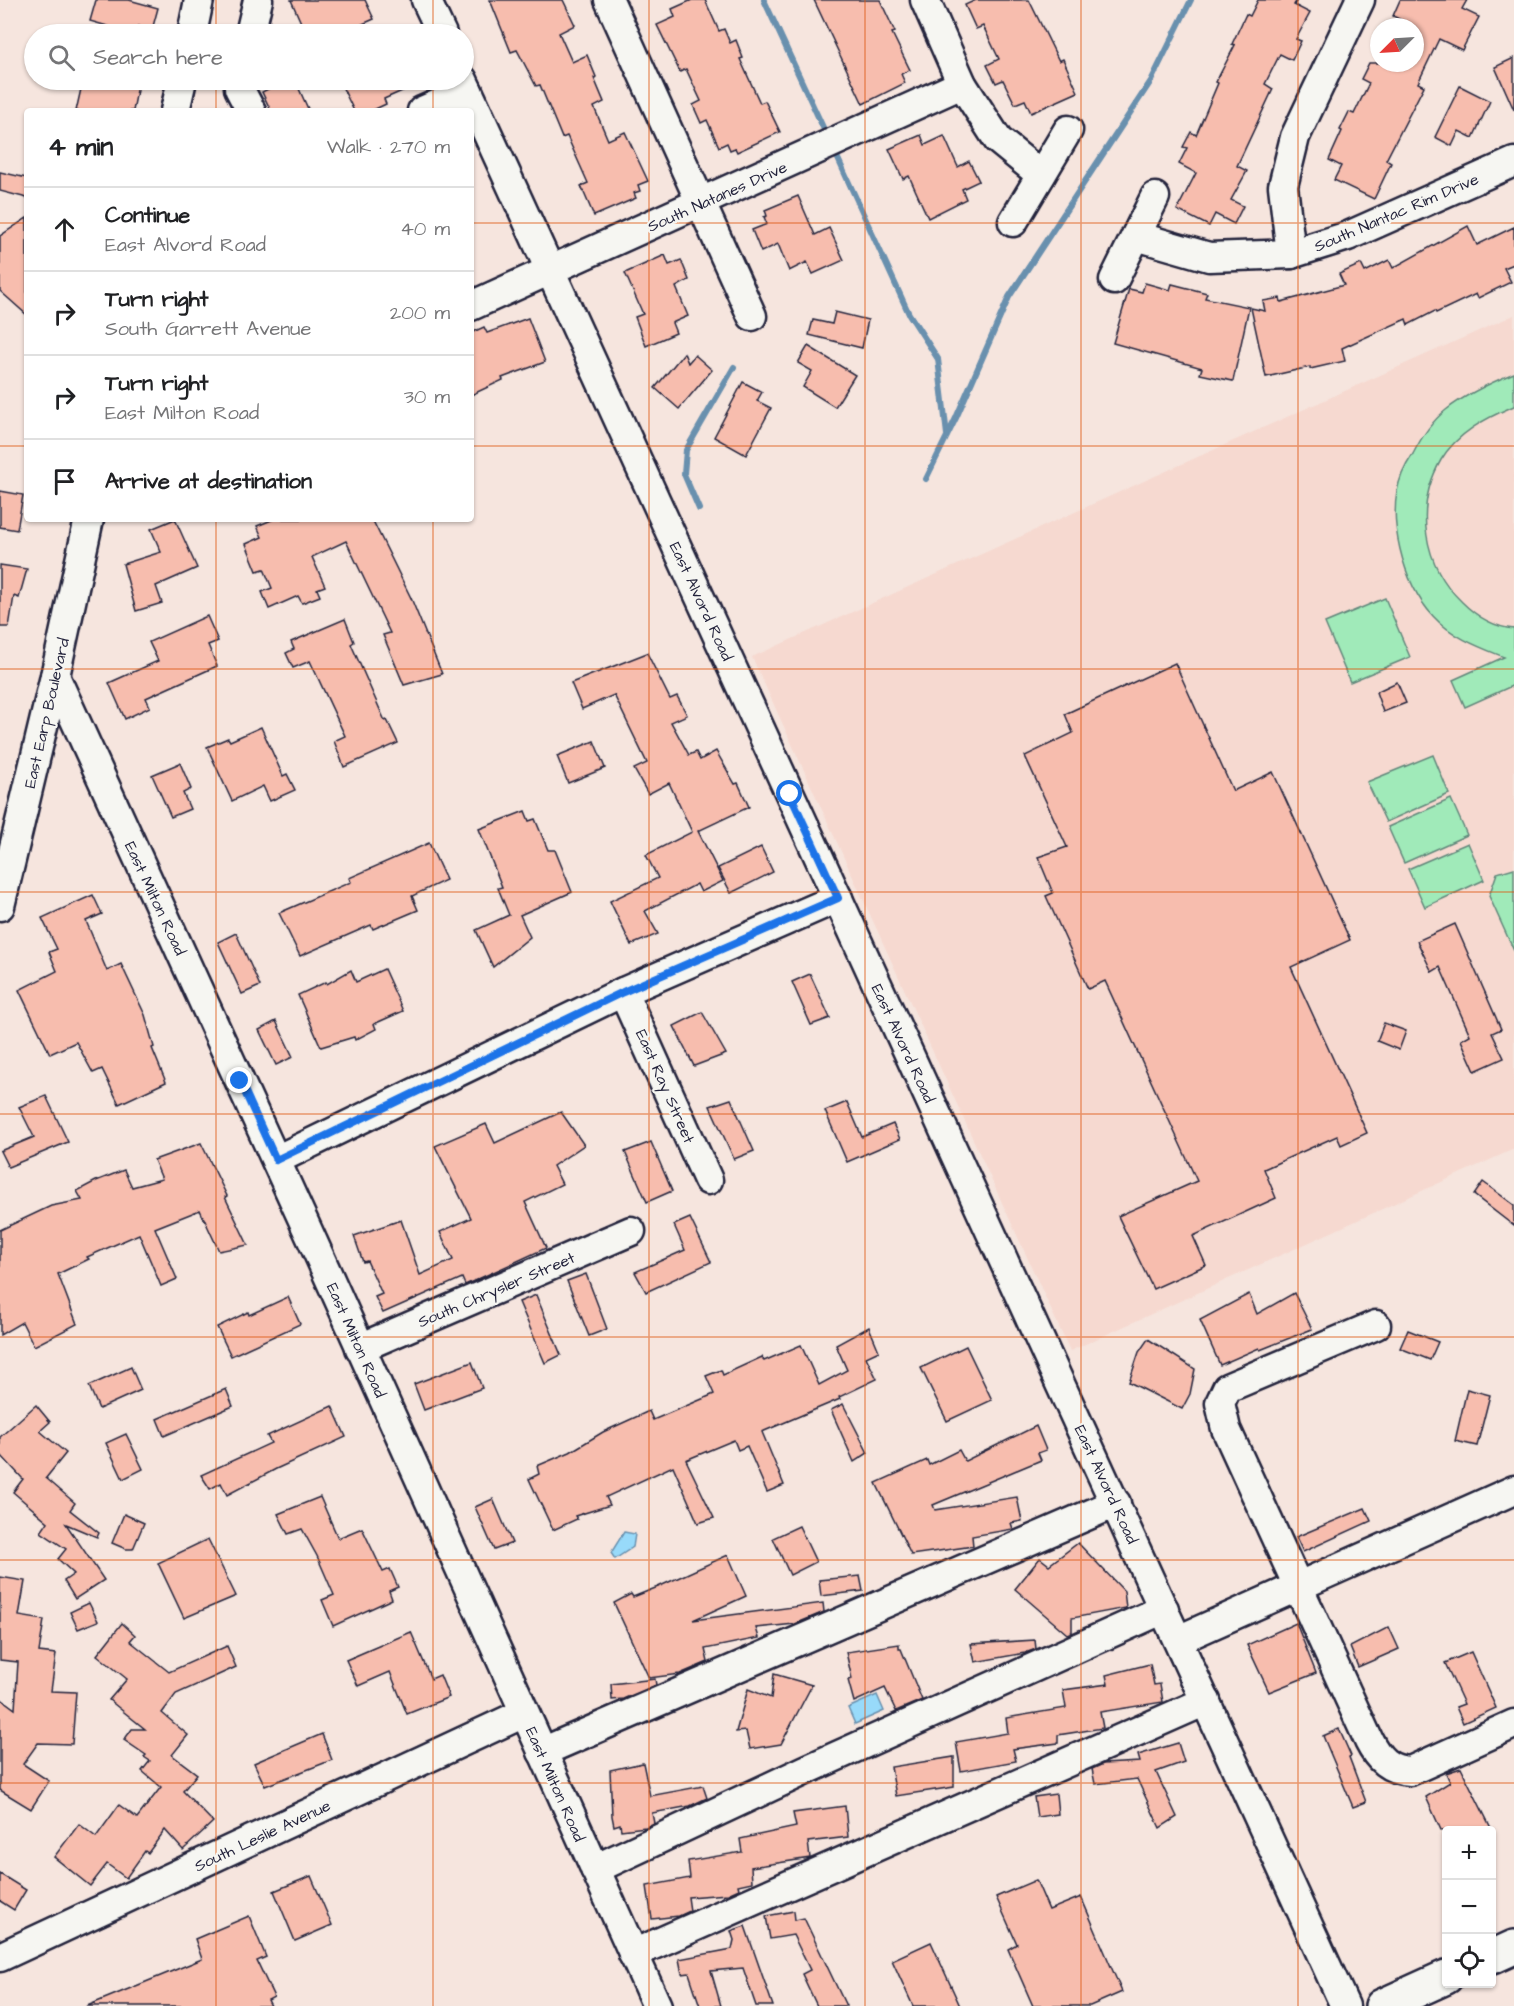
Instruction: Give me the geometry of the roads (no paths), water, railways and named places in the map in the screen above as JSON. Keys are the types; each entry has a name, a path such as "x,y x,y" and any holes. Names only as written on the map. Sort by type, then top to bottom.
{"main road":[{"path":"1496,1955 1514,1947"},
{"path":"1382,2006 1442,1979"}],"street":[{"path":"194,24 199,0"},
{"path":"252,24 258,0"},
{"path":"426,0 437,24"},
{"path":"609,0 752,316"},
{"path":"925,0 962,84 998,140 1041,175"},
{"path":"1291,254 1283,186 1296,137 1360,0"},
{"name":"South Natanes Drive","path":"474,305 962,84"},
{"path":"177,108 180,90"},
{"path":"240,90 249,108"},
{"path":"427,108 457,90"},
{"name":"East Alvord Road","path":"467,90 1345,2006"},
{"path":"1013,222 1068,130"},
{"name":"South Nantac Rim Drive","path":"1136,236 1209,257 1291,254 1348,236 1514,162"},
{"path":"1114,280 1155,197"},
{"name":"East Earp Boulevard","path":"0,906 55,676 87,522"},
{"name":"East Milton Road","path":"55,676 657,2006"},
{"path":"276,1160 623,992 838,898"},
{"name":"East Ray Street","path":"623,992 708,1180"},
{"name":"South Chrysler Street","path":"360,1348 631,1231"},
{"path":"1376,1325 1237,1383 1212,1396 1369,1742 1385,1764 1391,1779 1514,1724"},
{"path":"1178,1640 1514,1490"},
{"path":"542,1752 1116,1503"},
{"path":"595,1869 827,1761 1164,1609"},
{"path":"633,1954 1206,1701"},
{"name":"South Leslie Avenue","path":"0,1957 524,1713"}],"water":[{"path":"624,1532 635,1534 633,1547 615,1559 611,1553"},
{"path":"877,1695 884,1711 855,1724 848,1708"}],"waterway":[{"path":"764,0 827,136"},
{"path":"926,479 956,418 1009,297 1151,81 1191,0"},
{"path":"834,150 909,314 938,359 947,435"},
{"path":"699,509 684,474 686,450 734,367"}]}
